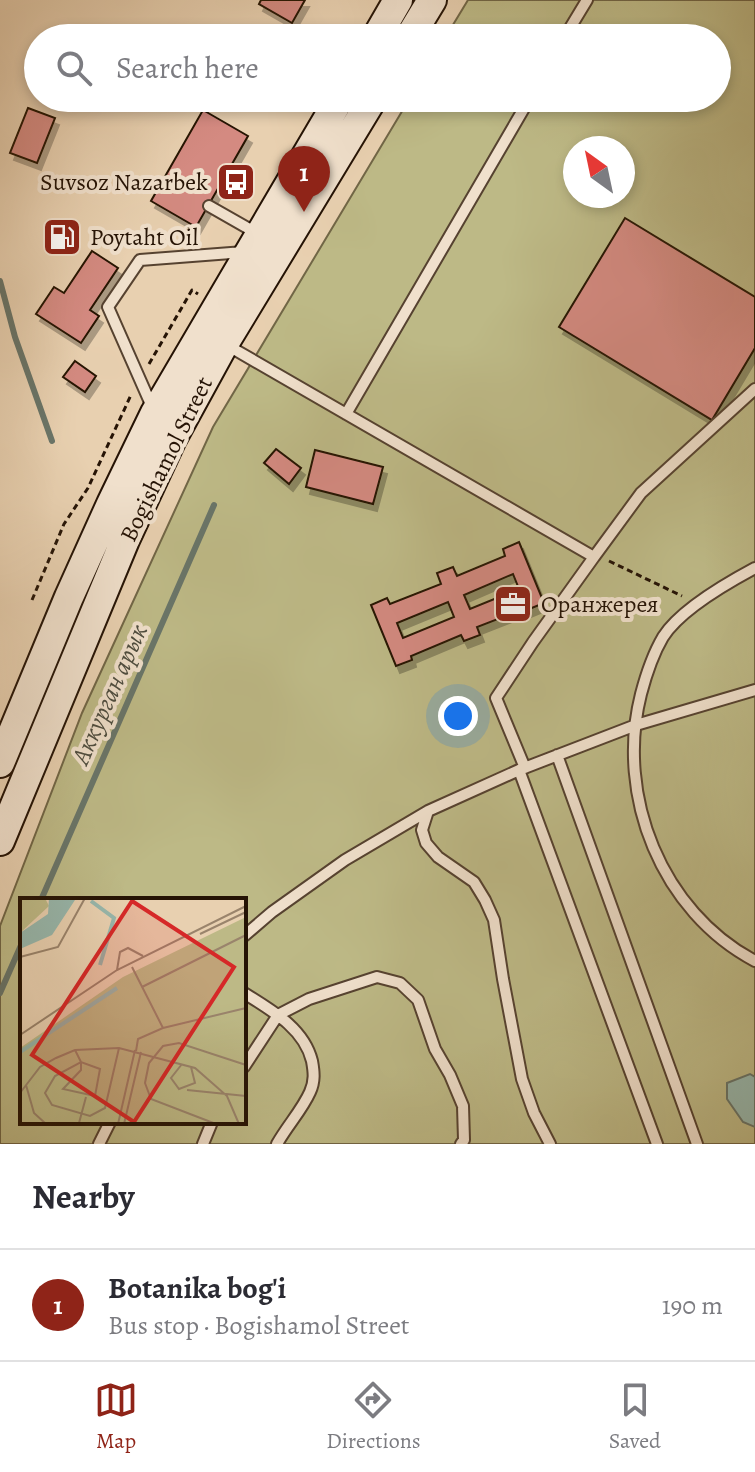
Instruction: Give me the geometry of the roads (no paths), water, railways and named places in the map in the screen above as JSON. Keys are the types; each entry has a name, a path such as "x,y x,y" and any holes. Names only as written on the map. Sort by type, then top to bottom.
{"main road":[{"path":"384,24 398,0"},
{"path":"417,24 432,0"},
{"name":"Bogishamol Street","path":"0,841 125,540 172,439 254,243 332,112"},
{"name":"Bogishamol Street","path":"1,761 74,585 155,413 213,338 364,112"},
{"path":"1,761 9,754 19,754 30,769"}],"lane":[{"path":"572,24 587,0"},
{"path":"346,414 522,112"},
{"path":"209,206 254,243"},
{"path":"155,413 108,307 140,260 254,243"},
{"path":"213,338 594,557"},
{"path":"657,1144 496,698 641,493 755,389"},
{"path":"755,568 698,604 672,625 663,638 645,682 636,725 634,758 645,822 670,881 702,923 755,961"},
{"path":"246,934 345,860 428,811 522,769 636,725 755,690"},
{"path":"557,755 697,1144"},
{"path":"428,811 422,830 426,843 438,857 474,882 494,920 522,1079 534,1113 550,1144"},
{"path":"246,1064 278,1015 309,999 377,977 400,983 418,1000 435,1049 463,1106 464,1140 461,1144"},
{"path":"246,994 278,1015 302,1038 309,1053 314,1080 310,1092 277,1144"},
{"path":"99,1144 109,1124"},
{"path":"203,1144 211,1124"}],"water":[{"path":"750,1074 755,1077 755,1127 743,1122 727,1099 727,1083"}],"waterway":[{"name":"Аккурган арык","path":"0,281 15,337 52,441"},
{"name":"Аккурган арык","path":"42,898 214,505"},
{"name":"Аккурган арык","path":"0,993 20,948"}],"place":[{"name":"Suvsoz Nazarbek","path":"236,182"},
{"name":"Botanika bog'i","path":"304,212"},
{"name":"Poytaht Oil","path":"62,237"},
{"name":"Оранжерея","path":"513,604"}]}
